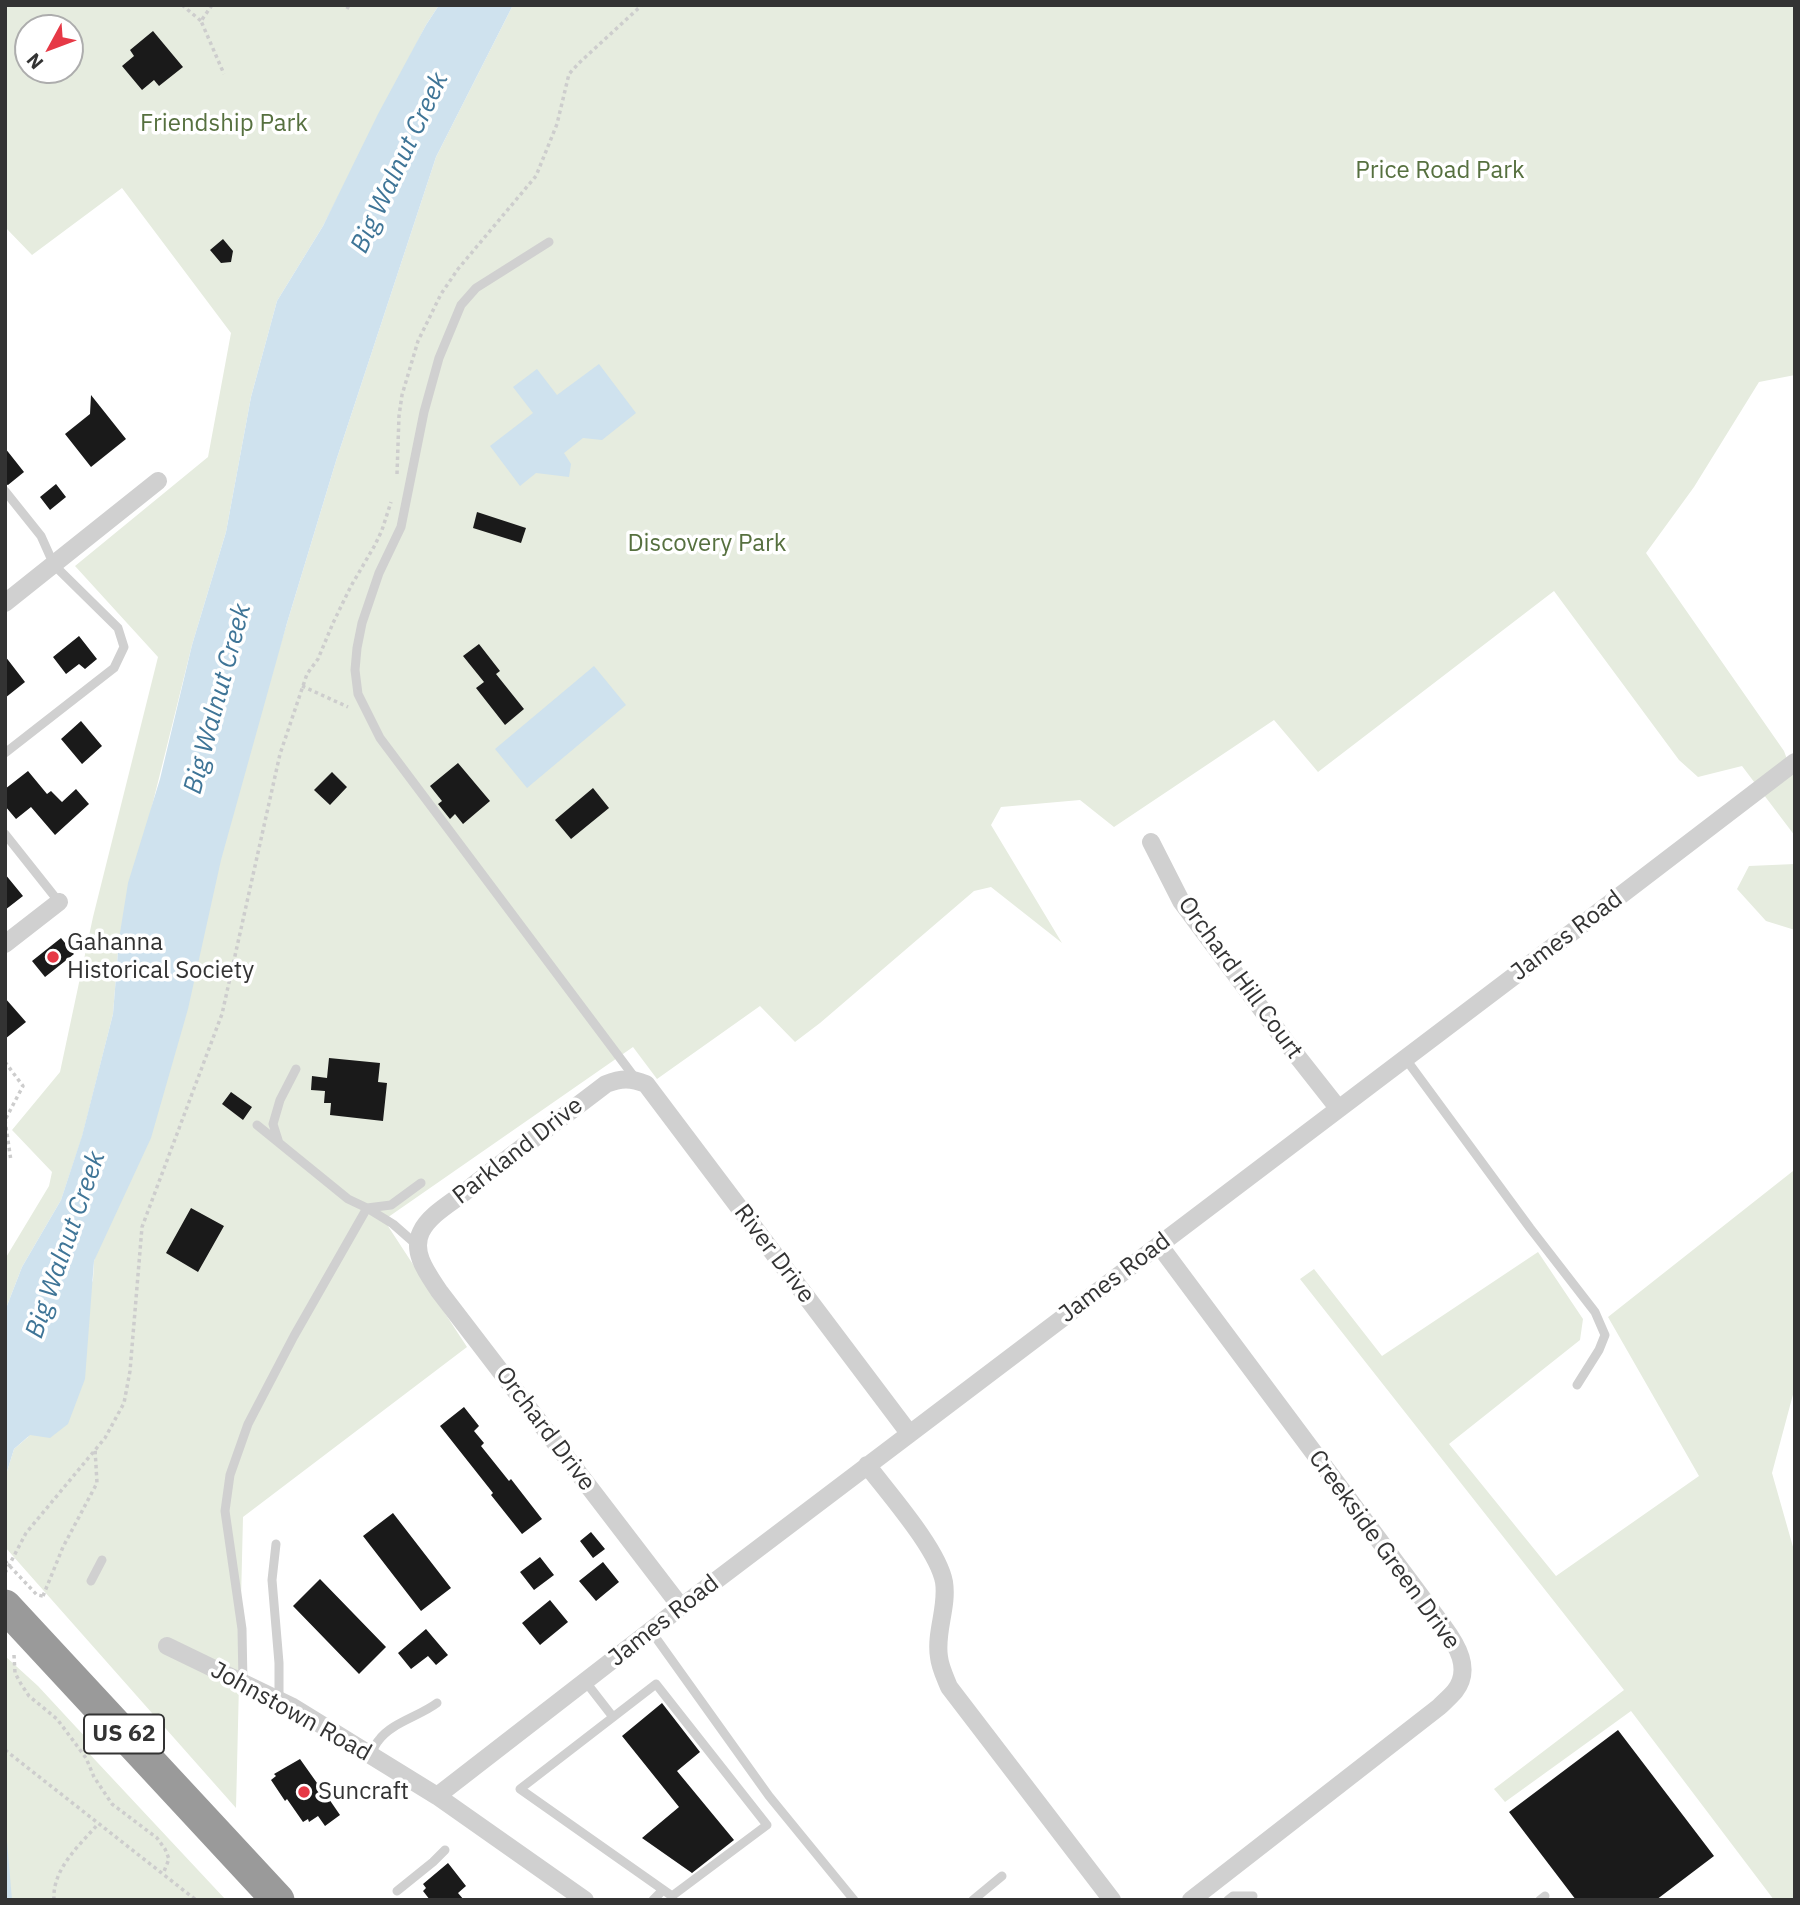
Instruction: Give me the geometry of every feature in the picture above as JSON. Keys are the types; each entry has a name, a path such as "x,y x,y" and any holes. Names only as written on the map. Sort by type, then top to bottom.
{"highway":[{"name":"US 62","path":"15,1630 278,1900"}],"street":[{"path":"5,603 158,481"},
{"name":"James Road","path":"437,1796 867,1465 1795,761"},
{"name":"Orchard Hill Court","path":"1150,842 1181,901 1338,1108"},
{"path":"5,944 59,902"},
{"name":"Parkland Drive","path":"419,1247 421,1233 433,1217 482,1178 606,1084 620,1078 636,1080"},
{"name":"River Drive","path":"636,1080 646,1084 653,1092 909,1433"},
{"name":"Creekside Green Drive","path":"1159,1245 1443,1626 1456,1644 1462,1661 1462,1678 1455,1691 1438,1707 1191,1900"},
{"name":"Orchard Drive","path":"419,1247 422,1264 439,1291 681,1607"},
{"path":"867,1465 925,1541 944,1581 938,1654 949,1687 1112,1900"},
{"name":"Johnstown Road","path":"167,1646 279,1700 371,1755 437,1796 585,1900"}],"lane":[{"path":"549,242 476,288 461,304 439,358 424,412 401,527 380,573 362,623 355,670 358,694 380,738 636,1080"},
{"path":"5,491 41,536 54,565 118,628 124,647 114,668 5,753"},
{"path":"5,834 59,902"},
{"path":"1405,1058 1595,1312 1605,1335 1577,1385"},
{"path":"280,1144 273,1124 280,1100 296,1069"},
{"path":"257,1125 348,1199 393,1224 419,1247"},
{"path":"367,1208 391,1205 421,1183"},
{"path":"243,1683 242,1629 225,1511 230,1475 254,1413 294,1336 367,1208"},
{"path":"276,1544 272,1580 279,1663 279,1700"},
{"path":"91,1581 103,1560"},
{"path":"650,1631 769,1796 854,1900"},
{"path":"585,1681 613,1717"},
{"path":"656,1684 767,1825 672,1896 663,1890 520,1789 656,1684"},
{"path":"371,1755 378,1740 385,1733 437,1703"},
{"path":"397,1891 445,1850"},
{"path":"973,1900 1002,1876"},
{"path":"653,1900 663,1890"},
{"path":"1228,1900 1233,1896 1253,1896"}],"path":[{"path":"182,5 201,22 224,74"},
{"path":"201,22 212,5"},
{"path":"396,482 402,395 418,341 441,294 458,269 536,176 557,124 569,74 642,5"},
{"path":"5,1573 26,1533 105,1438 124,1403 130,1371 142,1227 222,1014 275,773 306,674 318,659 351,586 383,530 392,499"},
{"path":"302,686 367,715"},
{"path":"5,1062 23,1086 5,1120 11,1161"},
{"path":"5,1561 37,1595 43,1596 64,1547 97,1483 95,1449"},
{"path":"15,1630 15,1673 21,1684 29,1696 57,1719 86,1758 94,1777 112,1804 157,1838 169,1859 163,1874"},
{"path":"5,1750 196,1900"},
{"path":"54,1900 58,1873 98,1824"}],"green space":[{"name":"Friendship Park","path":"5,5 439,5 426,25 323,226 277,301 251,397 226,532 192,645 119,939 113,1014 82,1137 61,1200 22,1267 5,1311 5,1259 49,1186 52,1172 12,1130 60,1072 93,917 158,657 75,566 208,457 231,333 122,188 32,255 5,227"},
{"name":"Discovery Park","path":"513,5 1795,5 1795,375 1759,382 1694,487 1646,553 1784,751 1795,781 1795,836 1742,766 1698,777 1679,760 1554,591 1318,772 1274,720 1114,827 1080,800 1001,807 991,825 1062,943 991,887 974,891 795,1042 760,1006 657,1079 633,1047 384,1220 467,1347 243,1517 236,1808 5,1547 5,1478 14,1449 28,1437 93,1280 94,1261 336,461 436,157"},
{"path":"1795,864 1795,930 1766,921 1737,889 1749,866"},
{"path":"1793,1171 1795,1387 1772,1473 1795,1554 1795,1900 1774,1900 1631,1711 1505,1802 1494,1789 1624,1690 1300,1279 1314,1269 1382,1356 1538,1252 1583,1319 1580,1340 1449,1444 1556,1576 1699,1476 1608,1317"},
{"path":"5,1656 38,1686 88,1740 83,1747 226,1900 5,1900"}],"water":[{"name":"Big Walnut Creek","path":"439,5 513,5 436,157 336,461 287,623 221,860 188,1009 151,1138 94,1261 85,1379 68,1424 50,1438 30,1435 14,1449 5,1478 5,1311 22,1267 61,1200 82,1136 113,1014 119,939 128,883 160,779 192,645 226,532 251,397 277,301 323,226 378,114"},
{"path":"599,364 636,413 602,440 583,438 564,453 571,464 569,477 536,473 520,486 490,446 533,413 513,387 537,369 557,395"},
{"path":"594,666 626,705 527,788 495,749"},
{"path":"5,1836 7,1841 12,1900 5,1900"}],"building":[{"path":"153,31 183,67 159,86 154,80 142,90 122,66 134,56 130,50"},
{"path":"223,239 233,251 231,262 221,263 210,250"},
{"path":"91,395 126,439 91,467 65,434 90,414"},
{"path":"5,448 24,472 8,485 5,484"},
{"path":"56,484 66,497 50,510 40,497"},
{"path":"477,512 526,528 521,543 473,528"},
{"path":"79,636 97,659 85,669 79,664 66,674 53,657"},
{"path":"479,644 500,671 496,674 524,709 505,725 476,688 484,682 463,656"},
{"path":"5,656 25,682 5,698"},
{"path":"81,721 102,746 82,764 61,739"},
{"path":"458,763 490,801 463,824 455,814 450,819 438,804 442,801 430,786"},
{"path":"28,771 47,794 51,791 62,802 76,789 89,804 55,835 31,807 16,819 5,806 5,789"},
{"path":"332,772 347,787 330,805 314,790"},
{"path":"593,788 609,808 571,839 555,820"},
{"path":"5,874 23,896 5,910"},
{"name":"Gahanna Historical Society","path":"61,938 74,954 45,977 32,961"},
{"path":"5,998 26,1022 5,1039"},
{"path":"329,1058 380,1063 378,1082 387,1083 383,1121 330,1115 331,1103 324,1103 325,1091 311,1090 312,1076 327,1078"},
{"path":"231,1092 252,1107 243,1120 222,1104"},
{"path":"191,1208 224,1226 198,1272 166,1253"},
{"path":"464,1407 479,1426 474,1431 484,1443 481,1446 542,1519 522,1534 440,1426"},
{"path":"393,1513 451,1588 421,1611 363,1536"},
{"path":"591,1532 605,1549 593,1558 580,1541"},
{"path":"540,1557 554,1575 534,1590 520,1572"},
{"path":"603,1562 619,1582 596,1601 579,1581"},
{"path":"320,1579 386,1647 359,1674 293,1606"},
{"path":"550,1600 568,1622 540,1645 522,1623"},
{"path":"426,1629 448,1655 436,1665 428,1656 411,1669 398,1653"},
{"path":"662,1703 700,1752 677,1771 734,1840 692,1873 642,1838 679,1807 622,1736"},
{"path":"1618,1730 1714,1856 1656,1900 1576,1900 1509,1812"},
{"name":"Suncraft","path":"300,1759 340,1815 325,1826 318,1816 309,1822 308,1819 303,1822 271,1780 276,1776 274,1774"},
{"path":"448,1863 466,1886 458,1893 464,1900 430,1900 423,1891 426,1888 423,1884"}],"place":[{"name":"Gahanna Historical Society","path":"53,957"},
{"name":"Suncraft","path":"304,1792"}],"park label":[{"name":"Price Road Park","path":"1440,171"}]}
